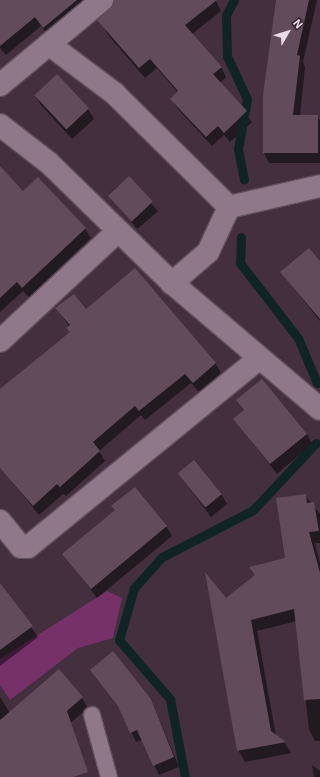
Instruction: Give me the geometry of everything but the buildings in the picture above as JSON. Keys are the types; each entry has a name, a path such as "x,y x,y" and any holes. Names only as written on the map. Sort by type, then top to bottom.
{"street":[{"path":"0,85 102,0"},
{"path":"50,44 114,93 229,207"},
{"path":"0,125 49,163 118,232 172,283 320,409"},
{"path":"229,207 320,186"},
{"path":"172,283 208,252 229,207"},
{"path":"0,341 118,232"},
{"path":"0,521 21,547 28,547 260,358"}],"lane":[{"path":"92,715 109,777"}],"shaded area":[{"path":"107,591 122,598 113,638 78,648 10,700 0,685 0,659"}],"waterway":[{"path":"234,0 226,15 227,56 247,99 238,149 244,179"},
{"path":"241,237 240,263 298,338 317,383"},
{"path":"185,777 170,699 119,640 134,588 162,557 253,510 316,443"}]}
